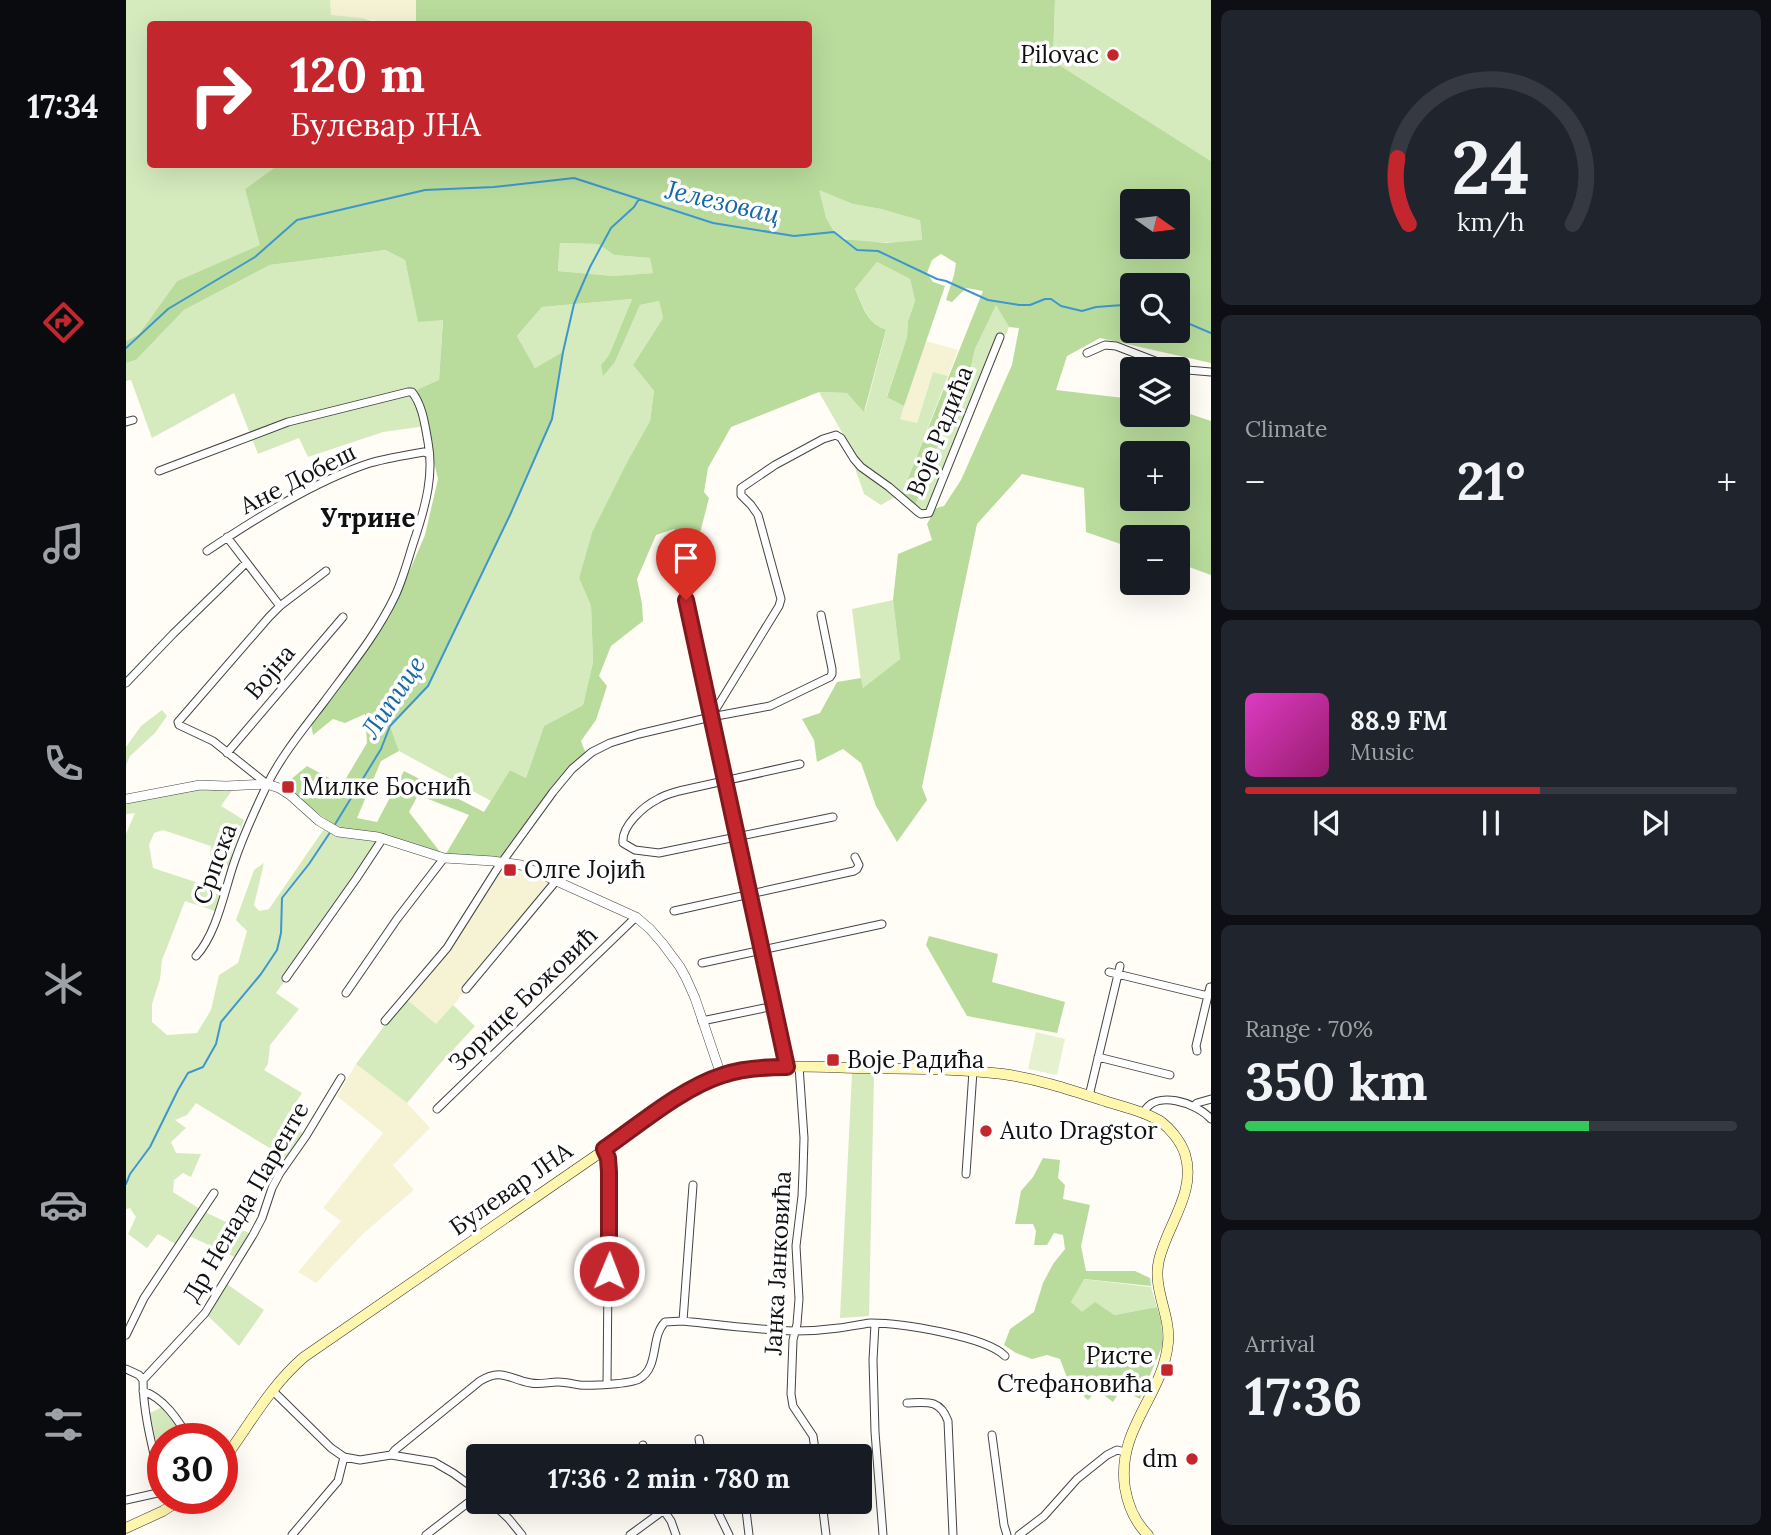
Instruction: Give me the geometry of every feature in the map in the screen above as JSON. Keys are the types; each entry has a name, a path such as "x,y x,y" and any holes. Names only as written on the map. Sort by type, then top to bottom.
{"main road":[{"name":"Булевар ЈНА","path":"238,1439 272,1390 290,1369 312,1352 694,1088 721,1075 757,1068 799,1066 972,1071 1023,1077 1143,1114 1163,1124 1181,1144 1188,1164 1186,1189 1157,1270 1168,1333 1166,1357 1125,1451 1123,1471 1126,1495 1134,1517 1148,1535"},
{"path":"126,1528 149,1514"}],"street":[{"name":"Воје Радића","path":"711,717 781,599 758,515 741,495 741,488 775,465 836,435 861,467 890,487 918,512 929,513 1000,337"},
{"path":"1087,353 1105,345 1116,346 1176,369 1211,372"},
{"name":"Српска","path":"159,471 288,422 412,392 424,420 431,458 425,505 393,600 268,784 239,849 210,935 196,956"},
{"name":"Ане Добеш","path":"207,551 302,494 344,474 394,457 424,452 429,454"},
{"name":"Ане Добеш","path":"227,537 280,606"},
{"path":"126,683 246,563"},
{"path":"326,571 280,606 253,634 178,722 179,726 213,741 332,829 383,838 444,858 521,865 636,917 654,934 680,967 691,988 721,1075"},
{"path":"681,576 787,1067"},
{"path":"384,1021 447,948 502,862 572,769 592,752 624,738 770,706 830,677 832,668 821,615"},
{"name":"Војна","path":"227,753 343,617"},
{"path":"800,764 679,791 655,800 634,819 622,837 623,843 635,850 664,852 833,817"},
{"path":"126,799 200,785 268,784"},
{"path":"286,978 306,953 383,838"},
{"path":"674,911 854,871 859,865 855,857"},
{"path":"346,993 397,919 444,858"},
{"path":"466,989 556,881"},
{"name":"Зорице Божовић","path":"437,1109 636,917"},
{"path":"702,963 883,924"},
{"path":"1089,1096 1119,970"},
{"path":"1109,972 1119,970 1208,996"},
{"path":"1197,1051 1210,987"},
{"path":"702,1021 774,1006"},
{"path":"1098,1057 1170,1075"},
{"name":"Јанка Јанковића","path":"799,1066 804,1143 802,1196 796,1246 799,1298 793,1340 792,1400 793,1406 811,1433 813,1444"},
{"path":"966,1174 972,1071"},
{"name":"Др Ненада Паренте","path":"143,1380 205,1314 258,1224 280,1173 341,1078"},
{"path":"1194,1106 1211,1099"},
{"path":"1143,1114 1149,1105 1161,1100 1175,1101 1194,1106 1211,1119"},
{"path":"604,1149 609,1172 607,1384"},
{"path":"682,1321 693,1185"},
{"path":"126,1335 144,1298 214,1193"},
{"path":"391,1455 405,1441 489,1376 500,1373 535,1384 557,1382 583,1385 639,1380 651,1365 660,1327 671,1321 795,1331 875,1324 930,1330 963,1338 994,1347 1005,1356"},
{"path":"875,1324 875,1432 883,1535"},
{"path":"126,1369 139,1374 143,1380 147,1423"},
{"path":"272,1390 331,1448 344,1457 360,1460 391,1455 434,1462 466,1485"},
{"path":"143,1391 164,1405 179,1423"},
{"path":"907,1403 931,1403 938,1406 948,1421 953,1535"},
{"path":"992,1435 1007,1535"},
{"path":"699,1439 700,1444"},
{"path":"1019,1535 1044,1516 1077,1479 1107,1455 1116,1450 1125,1451"},
{"path":"292,1535 335,1486 344,1457"},
{"path":"126,1500 147,1495"},
{"path":"426,1535 466,1503"},
{"path":"504,1514 522,1535"},
{"path":"630,1535 659,1514"},
{"path":"665,1514 676,1535"},
{"path":"719,1514 729,1535"},
{"path":"747,1514 749,1535"},
{"path":"823,1514 826,1535"}],"shaded area":[{"path":"330,0 416,0 416,21 376,21 330,15"},
{"path":"926,341 958,350 948,376 933,372 917,423 899,419"},
{"path":"502,862 556,881 437,1025 405,998 426,974"},
{"path":"356,1064 407,1103 430,1128 393,1165 414,1190 364,1233 316,1283 298,1272 341,1221 323,1208 383,1133 337,1096"}],"green space":[{"path":"126,0 330,0 331,15 372,21 147,21 147,168 274,168 245,189 261,245 177,281 139,334 126,341"},
{"path":"416,0 1055,0 1053,61 1211,161 1211,363 1122,343 1190,343 1190,273 1120,273 1120,343 1100,338 1067,356 1056,390 1120,398 1120,427 1190,427 1190,414 1211,421 1211,575 1190,567 1190,525 1120,525 1120,544 1086,532 1084,488 1022,474 977,524 922,787 927,800 897,842 876,806 861,763 843,749 817,762 814,740 802,719 820,713 837,682 861,678 863,688 900,659 893,600 898,554 932,540 927,524 936,508 944,506 961,480 1012,365 1019,328 1009,327 996,305 975,349 968,379 938,445 915,506 902,493 983,291 966,288 952,302 946,300 956,263 941,254 932,260 927,273 933,282 945,286 904,406 887,397 907,337 908,321 915,301 910,279 877,262 855,289 870,319 886,330 864,412 847,393 819,392 731,427 708,468 704,492 709,498 700,533 693,543 674,529 656,535 637,579 643,621 611,646 599,676 607,686 596,720 581,741 586,754 561,782 502,862 444,858 341,828 328,821 284,785 307,766 342,785 367,743 365,714 345,723 333,719 313,735 311,724 348,677 390,616 425,535 438,479 417,390 439,380 443,320 418,322 405,260 386,250 270,265 184,310 136,360 126,363 126,341 139,334 177,281 260,245 245,189 274,168 812,168 812,21 416,21","holes":["819,190 853,204 920,220 922,240 886,243 842,239 834,232 826,218","560,243 598,244 614,255 650,258 653,273 613,276 558,271","632,299 609,355 601,365 603,376 615,362 640,305 659,301 663,318 633,365 654,391 650,421 592,532 579,578 591,606 593,662 583,705 544,726 526,778 510,770 484,812 404,771 377,822 357,818 381,761 399,751 390,726 428,686 510,515 552,419 563,352 535,368 517,336 542,307","418,795 469,815 444,857 409,812"]},
{"path":"1055,0 1211,0 1211,161 1053,61"},
{"path":"818,189 853,204 920,219 922,241 874,242 839,236 827,221"},
{"path":"560,243 598,244 614,255 651,258 653,273 613,276 558,271"},
{"path":"387,250 405,260 418,321 443,319 439,380 426,426 383,432 308,457 299,438 258,454 234,393 152,438 131,380 126,381 126,363 136,360 184,310 270,265"},
{"path":"877,262 910,279 915,301 908,321 907,337 887,396 904,406 900,419 917,423 933,372 948,376 902,493 881,505 864,494 844,436 819,392 847,393 865,411 886,331 870,319 855,289"},
{"path":"632,299 609,355 601,365 615,362 640,305 659,301 663,318 633,365 654,391 650,421 592,532 579,578 591,606 593,662 583,705 544,726 526,778 510,770 491,801 399,751 390,726 428,686 510,515 552,419 562,353 535,368 517,336 542,307"},
{"path":"996,304 1009,327 928,510 921,512 915,506 938,445 968,379 975,349"},
{"path":"893,600 900,659 862,689 852,609"},
{"path":"162,710 167,716 155,733 130,756 126,765 126,747 141,726"},
{"path":"191,786 235,786 221,806 244,820 229,867 210,855 211,846 163,830 154,833 149,845 153,868 226,892 218,912 185,901 162,960 160,979 152,1004 152,1022 167,1035 197,1033 211,1010 219,975 238,963 247,931 236,920 254,870 264,863 254,905 259,911 269,909 326,826 383,838 276,993 299,1009 270,1045 268,1064 264,1070 302,1093 285,1119 306,1136 289,1160 196,1103 187,1115 175,1120 186,1128 171,1142 176,1153 201,1154 191,1177 183,1173 174,1180 173,1192 203,1211 253,1235 239,1259 187,1235 179,1246 158,1234 147,1248 128,1234 136,1217 130,1208 126,1209 126,834 135,813 126,814 126,799"},
{"path":"929,936 998,954 992,982 1065,1002 1057,1033 967,1016 926,945"},
{"path":"405,998 436,1024 453,1005 475,1026 407,1103 356,1064"},
{"path":"1036,1032 1065,1039 1057,1075 1028,1069"},
{"path":"852,1073 874,1074 869,1316 840,1318"},
{"path":"1043,1158 1060,1160 1058,1178 1065,1185 1063,1199 1090,1205 1081,1246 1086,1271 1135,1271 1150,1278 1151,1286 1084,1279 1071,1302 1082,1312 1095,1302 1114,1315 1157,1307 1163,1344 1140,1399 1127,1392 1123,1386 1113,1402 1097,1390 1088,1400 1069,1383 1060,1359 1047,1355 1032,1359 1004,1345 1010,1329 1034,1312 1043,1283 1065,1249 1063,1235 1054,1233 1047,1245 1034,1245 1036,1231 1033,1224 1015,1224 1021,1191 1033,1177"},
{"path":"1083,1279 1151,1287 1157,1307 1114,1315 1082,1313 1071,1302"},
{"path":"224,1282 264,1310 239,1346 205,1313"},
{"path":"162,1407 174,1423 152,1423 150,1413"}],"waterway":[{"name":"Јелезовац","path":"126,348 168,309 255,257 297,220 425,190 494,187 574,178 713,223 794,236 834,232 857,250 878,251 988,300 1030,305 1051,299 1061,306 1082,311 1120,305"},
{"name":"Липице","path":"334,826 381,749 390,726 428,686 510,515 552,419 574,304 590,267 611,228 639,199"},
{"name":"Јелезовац","path":"1190,324 1211,333"},
{"name":"Липице","path":"126,1184 150,1147 188,1073 203,1067 216,1044 221,1022 261,974 277,950 281,933 282,898 331,831"}],"place":[{"name":"Pilovac","path":"1113,55"},
{"name":"Милке Боснић","path":"288,787"},
{"name":"Олге Јојић","path":"510,870"},
{"name":"Воје Радића","path":"833,1060"},
{"name":"Auto Dragstor","path":"986,1131"},
{"name":"Ристе Стефановића","path":"1167,1370"},
{"name":"dm","path":"1192,1459"}],"district":[{"name":"Утрине","path":"368,518"}],"route":[{"path":"609,1271 609,1172 604,1149 674,1100 709,1080 739,1071 787,1067 686,600"}]}
